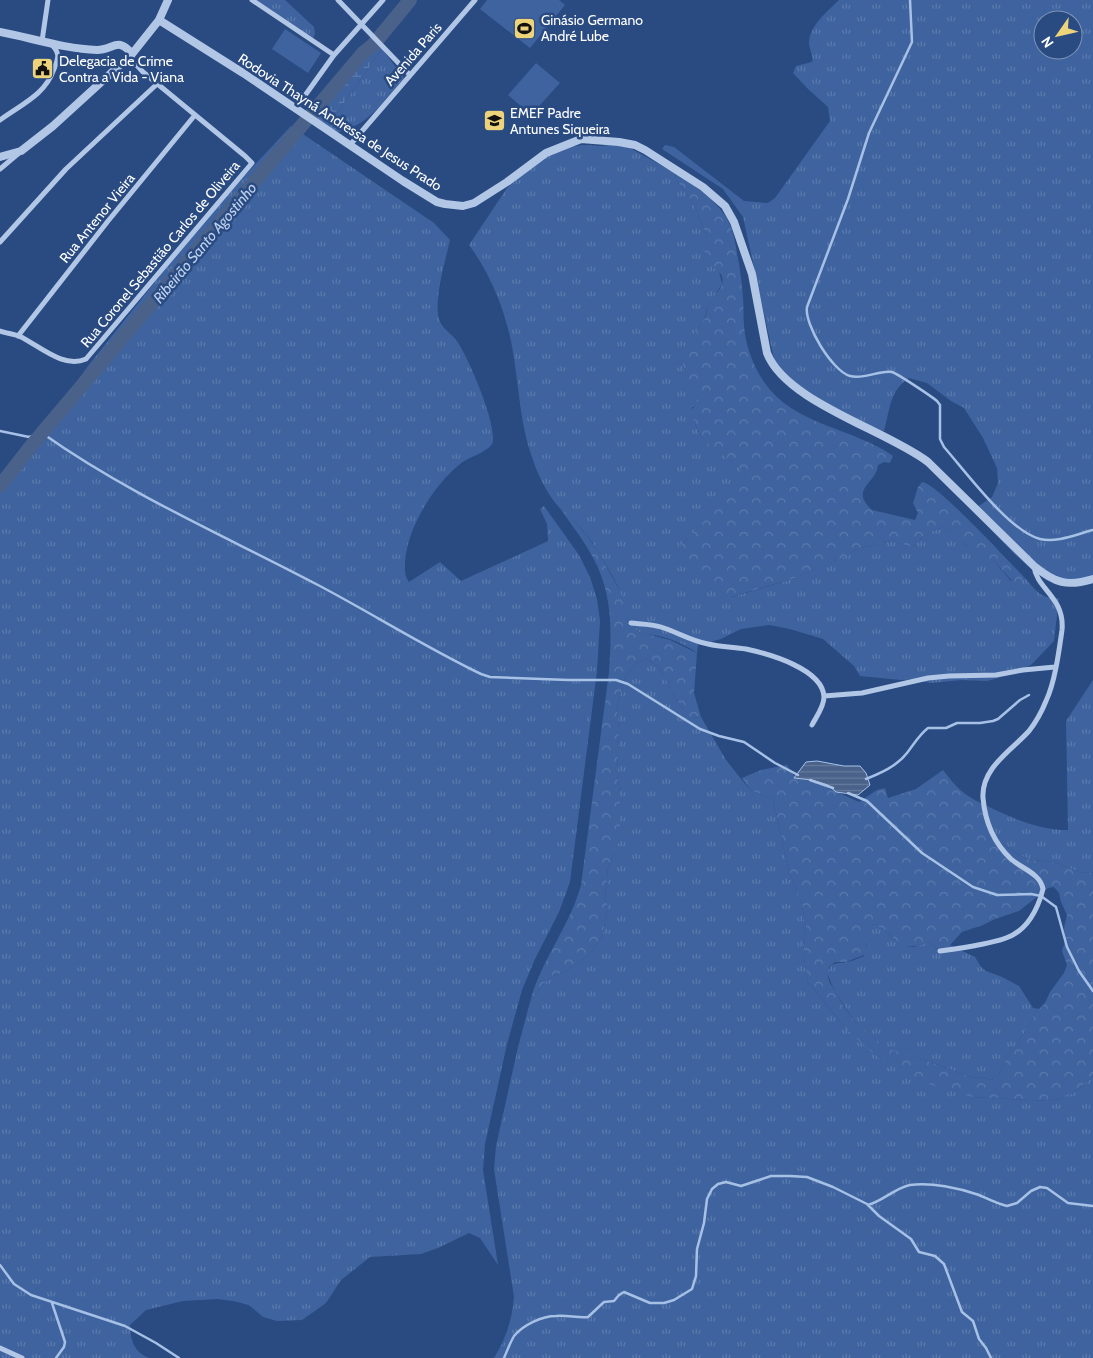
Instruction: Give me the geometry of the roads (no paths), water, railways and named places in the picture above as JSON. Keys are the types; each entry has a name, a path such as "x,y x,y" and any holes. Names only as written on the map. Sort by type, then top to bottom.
{"street":[{"path":"42,41 48,0"},
{"path":"0,169 53,126 132,54 158,20 168,0"},
{"path":"252,0 334,55"},
{"path":"338,0 372,33 410,75"},
{"path":"299,111 334,55 383,0"},
{"name":"Avenida Paris","path":"350,145 475,0"},
{"name":"Rodovia Thayná Andressa de Jesus Prado","path":"158,20 437,202 463,206 474,204 546,153 581,139 635,145 678,170 703,187 725,206 734,222 752,274 767,353 776,371 806,395 873,432 914,451 928,462 1034,566 1046,575 1059,582 1080,583 1093,579"},
{"path":"0,32 51,43 100,50 121,44 132,54 132,60 135,64 195,115"},
{"path":"0,120 35,96 48,82 58,59 57,50 51,43"},
{"path":"0,242 66,169 157,84"},
{"name":"Rua Coronel Sebastião Carlos de Oliveira","path":"18,336 64,361 79,363 86,360 252,163 195,115"},
{"name":"Rua Antenor Vieira","path":"18,336 108,221 195,115"},
{"path":"0,156 21,151"},
{"path":"0,331 18,336"},
{"path":"940,951 963,948 1014,935 1031,918 1041,898 1043,889 1038,879 1012,859 1000,847 993,836 986,816 984,789 985,783 998,761 1029,730 1051,689 1062,629 1062,616 1051,594 1036,576 1034,566"},
{"path":"630,623 658,626 696,642 748,650 806,670 821,686 824,696 820,710 812,725"},
{"path":"824,696 862,693 949,676 996,675 1055,667"},
{"path":"0,1348 22,1358"}],"waterway":[{"name":"Ribeirão Santo Agostinho","path":"0,486 31,446 410,0"},
{"path":"910,0 912,42 869,133 848,199 807,307 810,324 821,346 835,366 843,372 855,377 892,372 937,401 940,405 940,439 944,447 976,485 1015,525 1028,534 1047,540 1074,536 1093,530"},
{"path":"0,431 29,437 42,433 108,476 177,514 318,585 481,674 490,677 616,680 628,684 700,729 744,742 775,763 798,775"},
{"path":"866,779 883,772 898,762 928,728 946,728 957,723 993,721 1029,695"},
{"path":"810,780 833,788"},
{"path":"848,793 867,801 922,853 973,887 997,895 1031,894 1041,896 1056,907 1067,947 1079,971 1093,991"},
{"path":"504,1358 514,1336 522,1328 539,1319 551,1316 588,1317 604,1302 614,1301 624,1292 650,1303 664,1303 674,1300 692,1289 696,1276 697,1249 704,1223 707,1199 712,1189 718,1184 726,1182 741,1186 771,1176 807,1177 833,1187 867,1204 879,1216 911,1239 919,1252 935,1256 944,1264 962,1312 973,1321 979,1339 991,1358"},
{"path":"868,1205 910,1185 927,1184 963,1190 1007,1206 1017,1203 1031,1191 1040,1187 1047,1188 1068,1203 1093,1206"},
{"path":"0,1265 14,1284 31,1295 125,1326 179,1358"},
{"path":"52,1303 65,1342 64,1347 56,1358"}],"place":[{"name":"Ginásio Germano André Lube","path":"525,28"},
{"name":"Delegacia de Crime Contra a Vida - Viana","path":"43,69"},
{"name":"EMEF Padre Antunes Siqueira","path":"494,121"}]}
